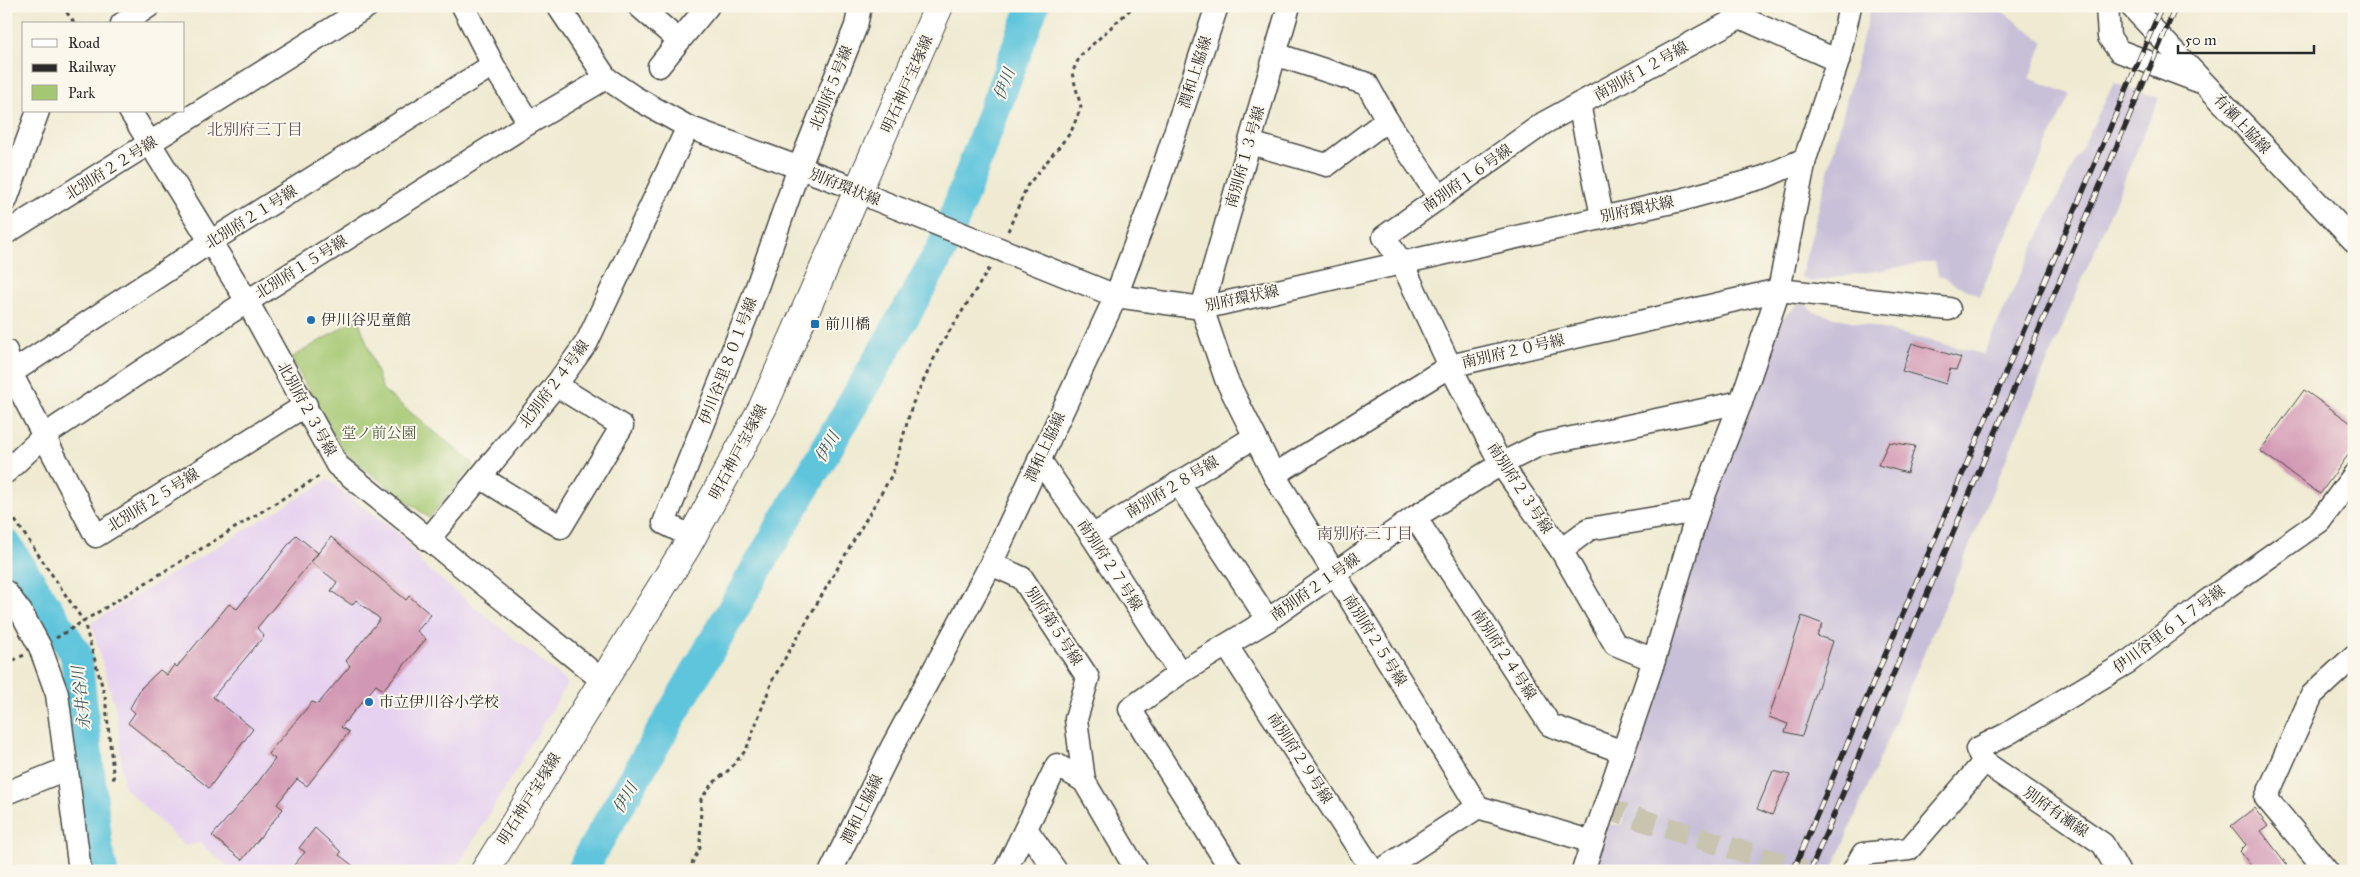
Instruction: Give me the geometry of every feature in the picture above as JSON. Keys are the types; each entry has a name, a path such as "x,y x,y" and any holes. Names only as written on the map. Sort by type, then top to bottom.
{"main road":[{"name":"明石神戸宝塚線","path":"485,871 692,537 762,407 868,195 940,6"}],"street":[{"path":"125,22 149,6"},
{"name":"北別府２２号線","path":"6,233 368,6"},
{"path":"463,6 494,65 529,123"},
{"name":"別府環状線","path":"558,6 606,78 688,127 868,195 1116,296 1202,308 1602,216 1681,200 1764,178 1805,159"},
{"path":"639,6 680,41"},
{"path":"659,66 708,6"},
{"name":"北別府５号線","path":"799,168 856,26 860,6"},
{"name":"潤和上脇線","path":"831,871 891,748 990,564 1116,296 1159,181 1217,6"},
{"name":"南別府１３号線","path":"1202,308 1290,6"},
{"path":"1583,871 1654,660 1698,511 1741,402 1779,290 1805,159 1838,61 1850,6"},
{"path":"2108,6 2109,37 2119,50 2204,83"},
{"name":"有瀬上脇線","path":"2131,6 2352,238"},
{"path":"1739,10 1838,61"},
{"name":"南別府１２号線","path":"1602,216 1579,104 1739,10"},
{"path":"1275,54 1367,84 1388,120 1439,197"},
{"name":"北別府２１号線","path":"11,373 210,242 494,65"},
{"name":"北別府１５号線","path":"6,472 45,435 247,301 529,123 606,78"},
{"name":"南別府１６号線","path":"1402,263 1384,237 1544,123 1579,104"},
{"path":"6,200 38,112"},
{"name":"北別府２３号線","path":"131,112 247,301 338,465 602,680"},
{"path":"1250,143 1327,165 1388,120"},
{"name":"北別府２４号線","path":"428,540 556,385 587,342 688,127"},
{"name":"伊川谷里８０１号線","path":"692,537 664,523 748,312 799,168"},
{"name":"南別府２３号線","path":"1402,263 1450,366 1501,464 1561,550 1615,644 1654,660"},
{"name":"南別府２０号線","path":"1274,475 1450,366 1779,290 1950,309"},
{"name":"南別府２５号線","path":"1202,308 1226,379 1253,438 1334,575 1478,807"},
{"path":"6,351 11,373 45,435"},
{"path":"480,477 561,528 622,426 556,385"},
{"name":"南別府２１号線","path":"1232,871 1130,709 1180,673 1268,620 1415,517 1501,464 1539,445 1741,402"},
{"name":"北別府２５号線","path":"45,435 96,536 306,405"},
{"name":"南別府２８号線","path":"1092,536 1253,438"},
{"name":"南別府２７号線","path":"1039,459 1092,536 1180,673"},
{"name":"伊川谷里６１７号線","path":"1984,762 1977,749 2007,734 2128,662 2204,602 2320,521 2354,475"},
{"path":"1178,484 1268,620"},
{"path":"1561,550 1588,529 1698,511"},
{"name":"南別府２４号線","path":"1415,517 1550,725 1623,752"},
{"name":"別府第５号線","path":"990,564 1022,578 1088,678 1076,719 1084,781 1137,871"},
{"path":"6,592 21,612 40,647 57,694 80,871"},
{"name":"南別府２９号線","path":"1227,646 1373,871"},
{"path":"2327,871 2266,798 2312,695 2354,656"},
{"path":"1853,871 1863,854 1909,849 1984,762"},
{"name":"別府有瀬線","path":"1984,762 2102,844 2118,871"},
{"path":"1005,871 1057,765 1084,781"},
{"path":"6,793 66,769"},
{"path":"1380,871 1478,807 1592,842"},
{"path":"1026,829 1056,871"}],"path":[{"path":"62,6 74,22"},
{"path":"688,871 700,848 701,799 712,784 730,769 746,750 773,679 893,474 912,405 940,346 1000,250 1027,186 1071,132 1081,107 1072,73 1080,56 1134,6"},
{"path":"40,647 84,622 338,465"},
{"path":"6,507 84,622 105,696 114,782"}],"shaded area":[{"path":"1871,6 1995,6 2044,42 2029,78 2070,94 1979,296 1938,275 1935,261 1810,282 1801,276"},
{"path":"2114,83 2159,98 1832,871 1593,871 1608,824 1622,825 1628,805 1616,800 1774,326 1801,301 1814,312 1983,354"},
{"path":"328,480 404,538 423,565 568,683 455,871 233,871 199,843 185,846 124,787 116,710 91,623"}],"green space":[{"name":"堂ノ前公園","path":"358,318 383,390 474,464 429,518 344,453 291,358"}],"building":[{"path":"1912,343 1961,358 1956,370 1950,369 1946,384 1902,371"},
{"path":"2304,390 2354,425 2354,447 2320,494 2260,451"},
{"path":"1889,442 1915,446 1907,473 1878,465"},
{"path":"296,535 318,553 257,628 264,636 213,697 253,729 209,788 128,723 135,713 130,708 141,688 160,670 167,675 174,665 177,667 229,604 237,609"},
{"path":"331,537 406,600 409,596 431,615 417,631 426,639 383,690 376,685 341,727 349,732 307,786 297,779 277,804 283,809 242,860 212,836 256,785 275,759 268,754 312,702 318,704 350,666 346,661 380,619 356,600 352,605 331,591 337,582 311,562"},
{"path":"1802,616 1823,624 1817,636 1833,641 1802,736 1785,732 1788,724 1769,717"},
{"path":"1773,771 1790,775 1772,815 1757,809"},
{"path":"2254,808 2268,826 2261,831 2292,871 2255,871 2240,851 2246,845 2231,826"},
{"path":"315,828 341,852 339,855 360,871 289,871 305,852 299,848"}],"waterway":[{"name":"伊川","path":"583,871 591,853 944,245 1033,6"},
{"name":"永井谷川","path":"6,545 76,654 97,848 102,871"}],"tunnel":[{"path":"1604,808 1805,871"}],"railway":[{"path":"1793,871 2162,6"},
{"path":"1810,871 2176,6"}],"place":[{"name":"伊川谷児童館","path":"311,320"},
{"name":"前川橋","path":"815,324"},
{"name":"市立伊川谷小学校","path":"369,702"}],"district":[{"name":"北別府三丁目","path":"255,129"},
{"name":"南別府三丁目","path":"1365,533"}]}
